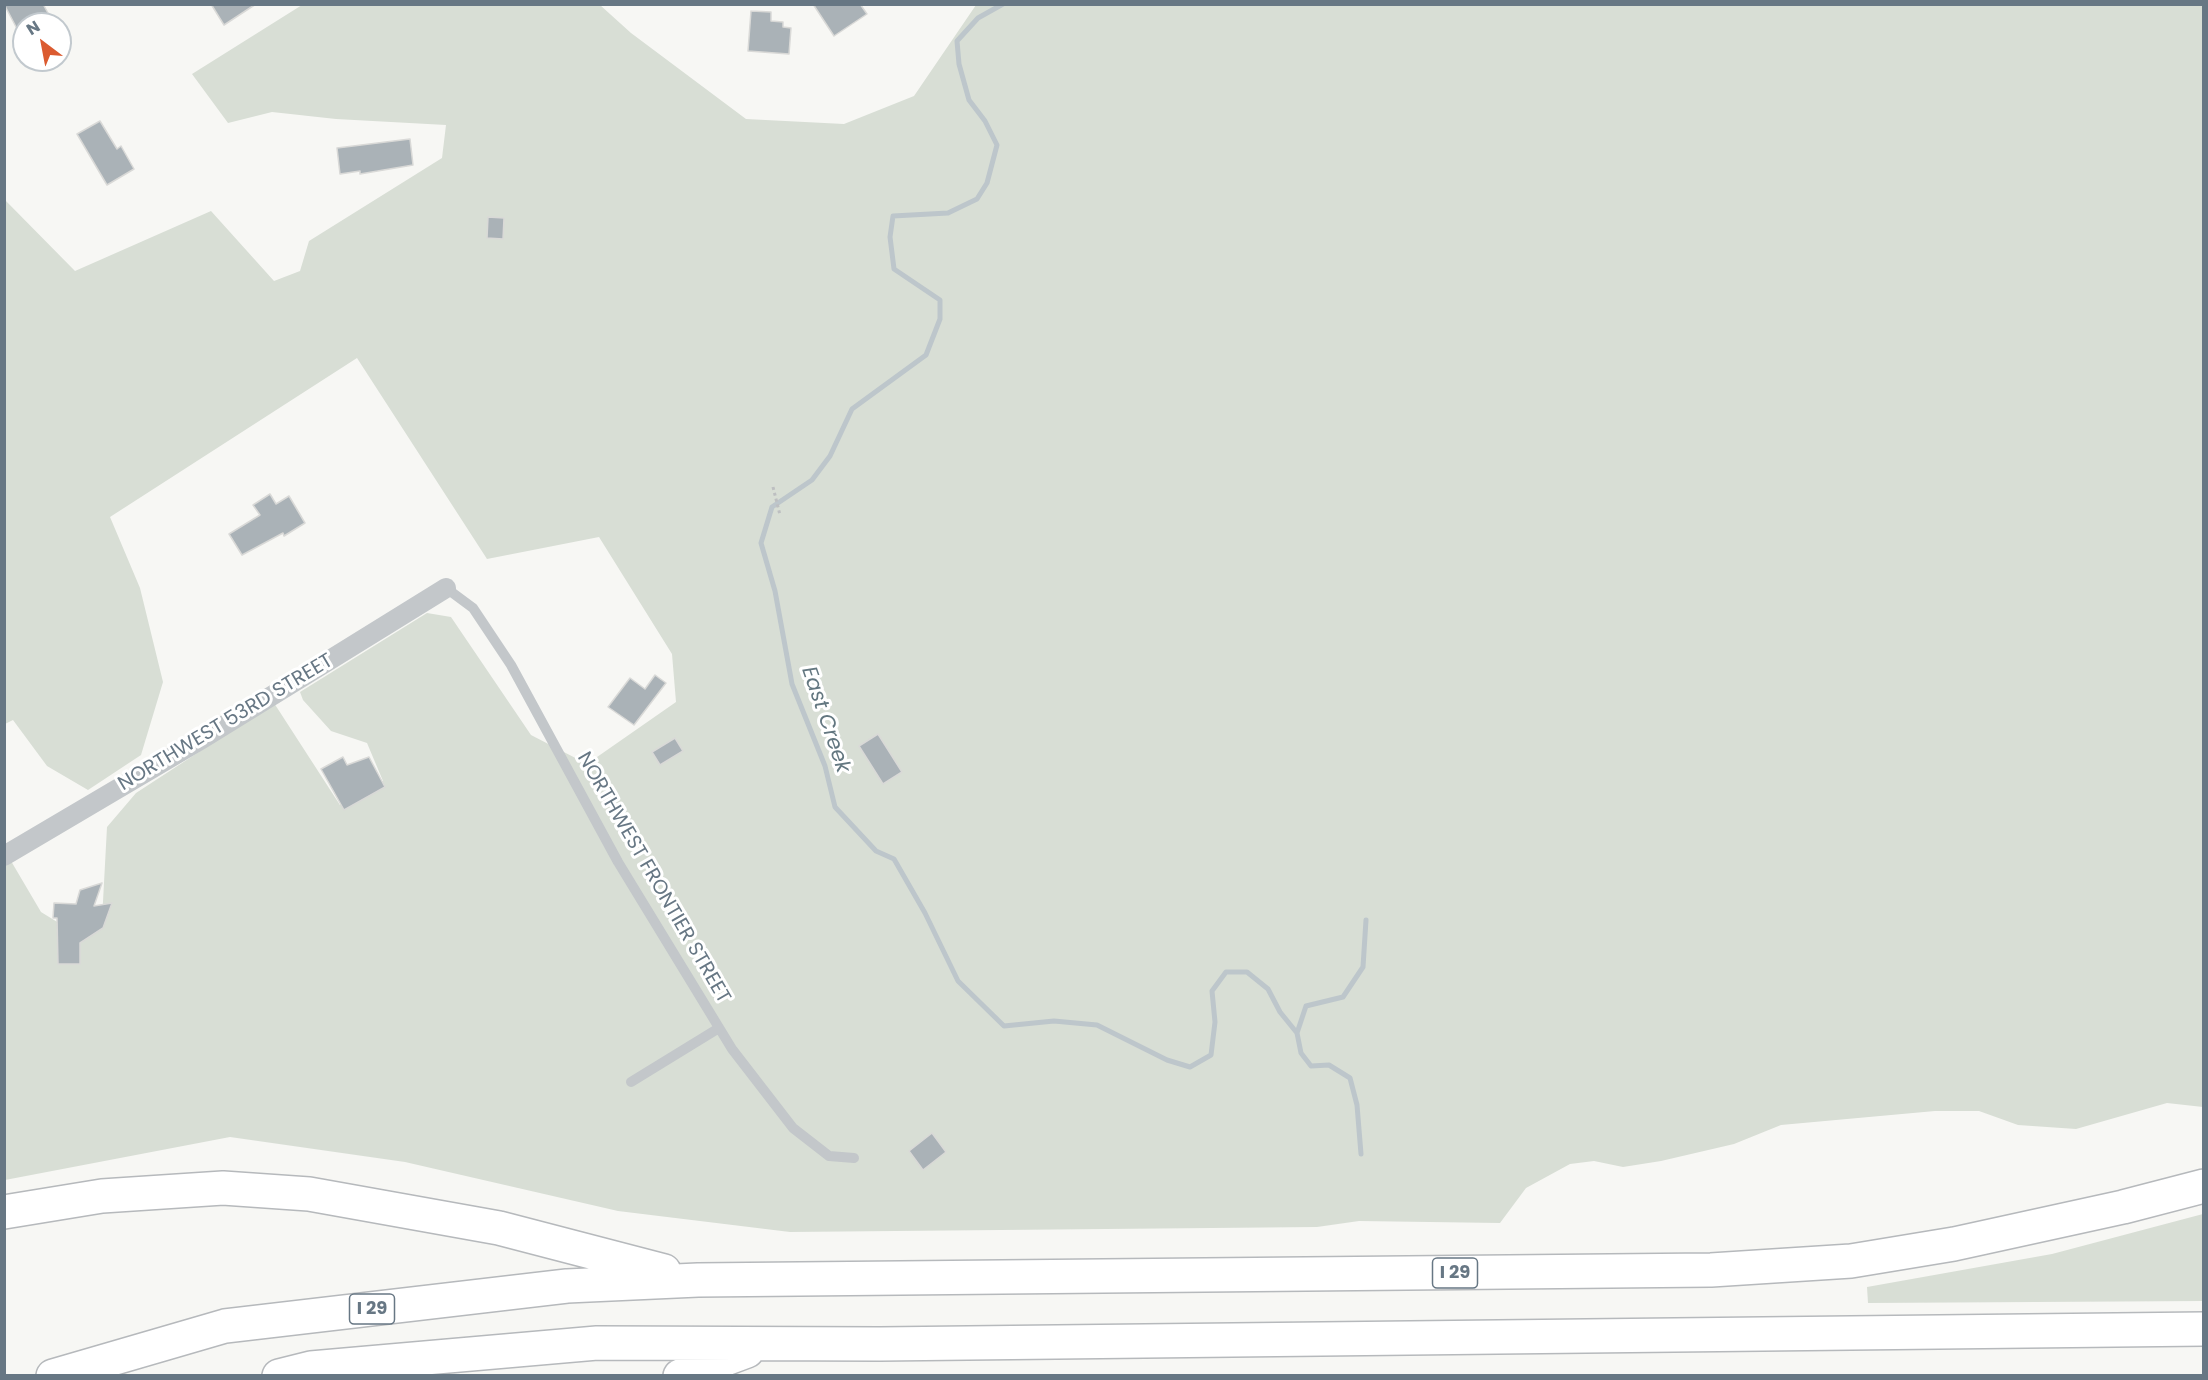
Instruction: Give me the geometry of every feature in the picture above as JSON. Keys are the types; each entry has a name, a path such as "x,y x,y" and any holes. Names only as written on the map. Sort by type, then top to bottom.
{"highway":[{"name":"I 29","path":"53,1376 225,1326 567,1286 698,1280 1711,1270 1851,1261 1954,1244 2123,1207 2204,1186"},
{"path":"4,1212 102,1196 223,1188 309,1194 499,1228 698,1280"},
{"path":"279,1376 311,1368 597,1343 2204,1329"},
{"path":"680,1376 768,1343"}],"street":[{"name":"NORTHWEST 53RD STREET","path":"4,856 202,739 446,588"}],"lane":[{"name":"NORTHWEST FRONTIER STREET","path":"446,588 473,608 512,666 618,862 732,1050 793,1128 829,1156 854,1158"},
{"path":"631,1082 719,1028"}],"path":[{"path":"773,487 780,515"}],"shaded area":[{"path":"302,5 600,5 631,33 746,119 844,124 914,96 976,5 2203,5 2203,1107 2167,1103 2076,1129 2018,1125 1979,1111 1935,1111 1781,1125 1734,1144 1661,1161 1623,1167 1594,1161 1570,1164 1526,1188 1500,1223 1359,1221 1317,1227 790,1232 618,1211 405,1162 230,1137 5,1180 5,865 11,861 41,912 67,928 102,920 107,827 136,793 274,703 340,805 383,781 367,743 331,731 303,700 300,692 427,613 451,617 531,735 587,764 676,702 672,654 599,537 487,559 357,358 110,517 140,588 163,682 141,755 88,790 47,766 13,720 5,724 5,200 75,271 211,211 274,281 300,271 309,241 442,158 446,125 336,119 272,112 228,123 192,74"},
{"path":"2203,1214 2203,1301 1868,1303 1867,1287 2052,1254"}],"building":[{"path":"4,4 43,4 47,12 12,12 12,19"},
{"path":"211,4 256,4 224,25"},
{"path":"813,4 860,4 867,14 834,36"},
{"path":"751,11 771,12 771,21 783,22 783,27 791,28 789,54 748,51"},
{"path":"100,121 117,149 121,146 134,169 107,185 77,134"},
{"path":"410,139 413,165 360,174 360,171 340,174 337,148"},
{"path":"488,217 504,218 503,239 487,238"},
{"path":"270,494 276,504 289,496 305,523 284,536 283,533 242,555 229,534 260,515 253,505"},
{"path":"655,675 666,683 634,725 608,707 630,678 645,689"},
{"path":"878,734 902,772 883,784 859,746"},
{"path":"675,738 683,751 660,765 652,752"},
{"path":"343,757 347,765 369,757 385,787 344,810 321,769"},
{"path":"102,883 94,906 112,903 103,928 80,943 80,964 58,964 57,918 53,918 54,903 76,904 80,890"},
{"path":"932,1133 946,1152 923,1170 909,1151"}],"waterway":[{"name":"East Creek","path":"1003,4 978,18 957,41 959,64 969,100 985,121 997,145 987,183 977,199 948,213 893,216 890,237 894,269 940,300 940,319 926,355 852,409 830,456 812,480 772,507 761,543 775,591 792,684 825,766 835,807 876,851 894,859 925,913 958,981 1004,1026 1054,1021 1097,1025 1167,1060 1190,1067 1211,1055 1215,1022 1212,991 1226,972 1247,972 1268,989 1280,1012 1297,1033 1301,1053 1311,1066 1329,1065 1350,1078 1357,1105 1361,1154"},
{"path":"1297,1033 1306,1006 1343,997 1363,967 1366,920"}]}
